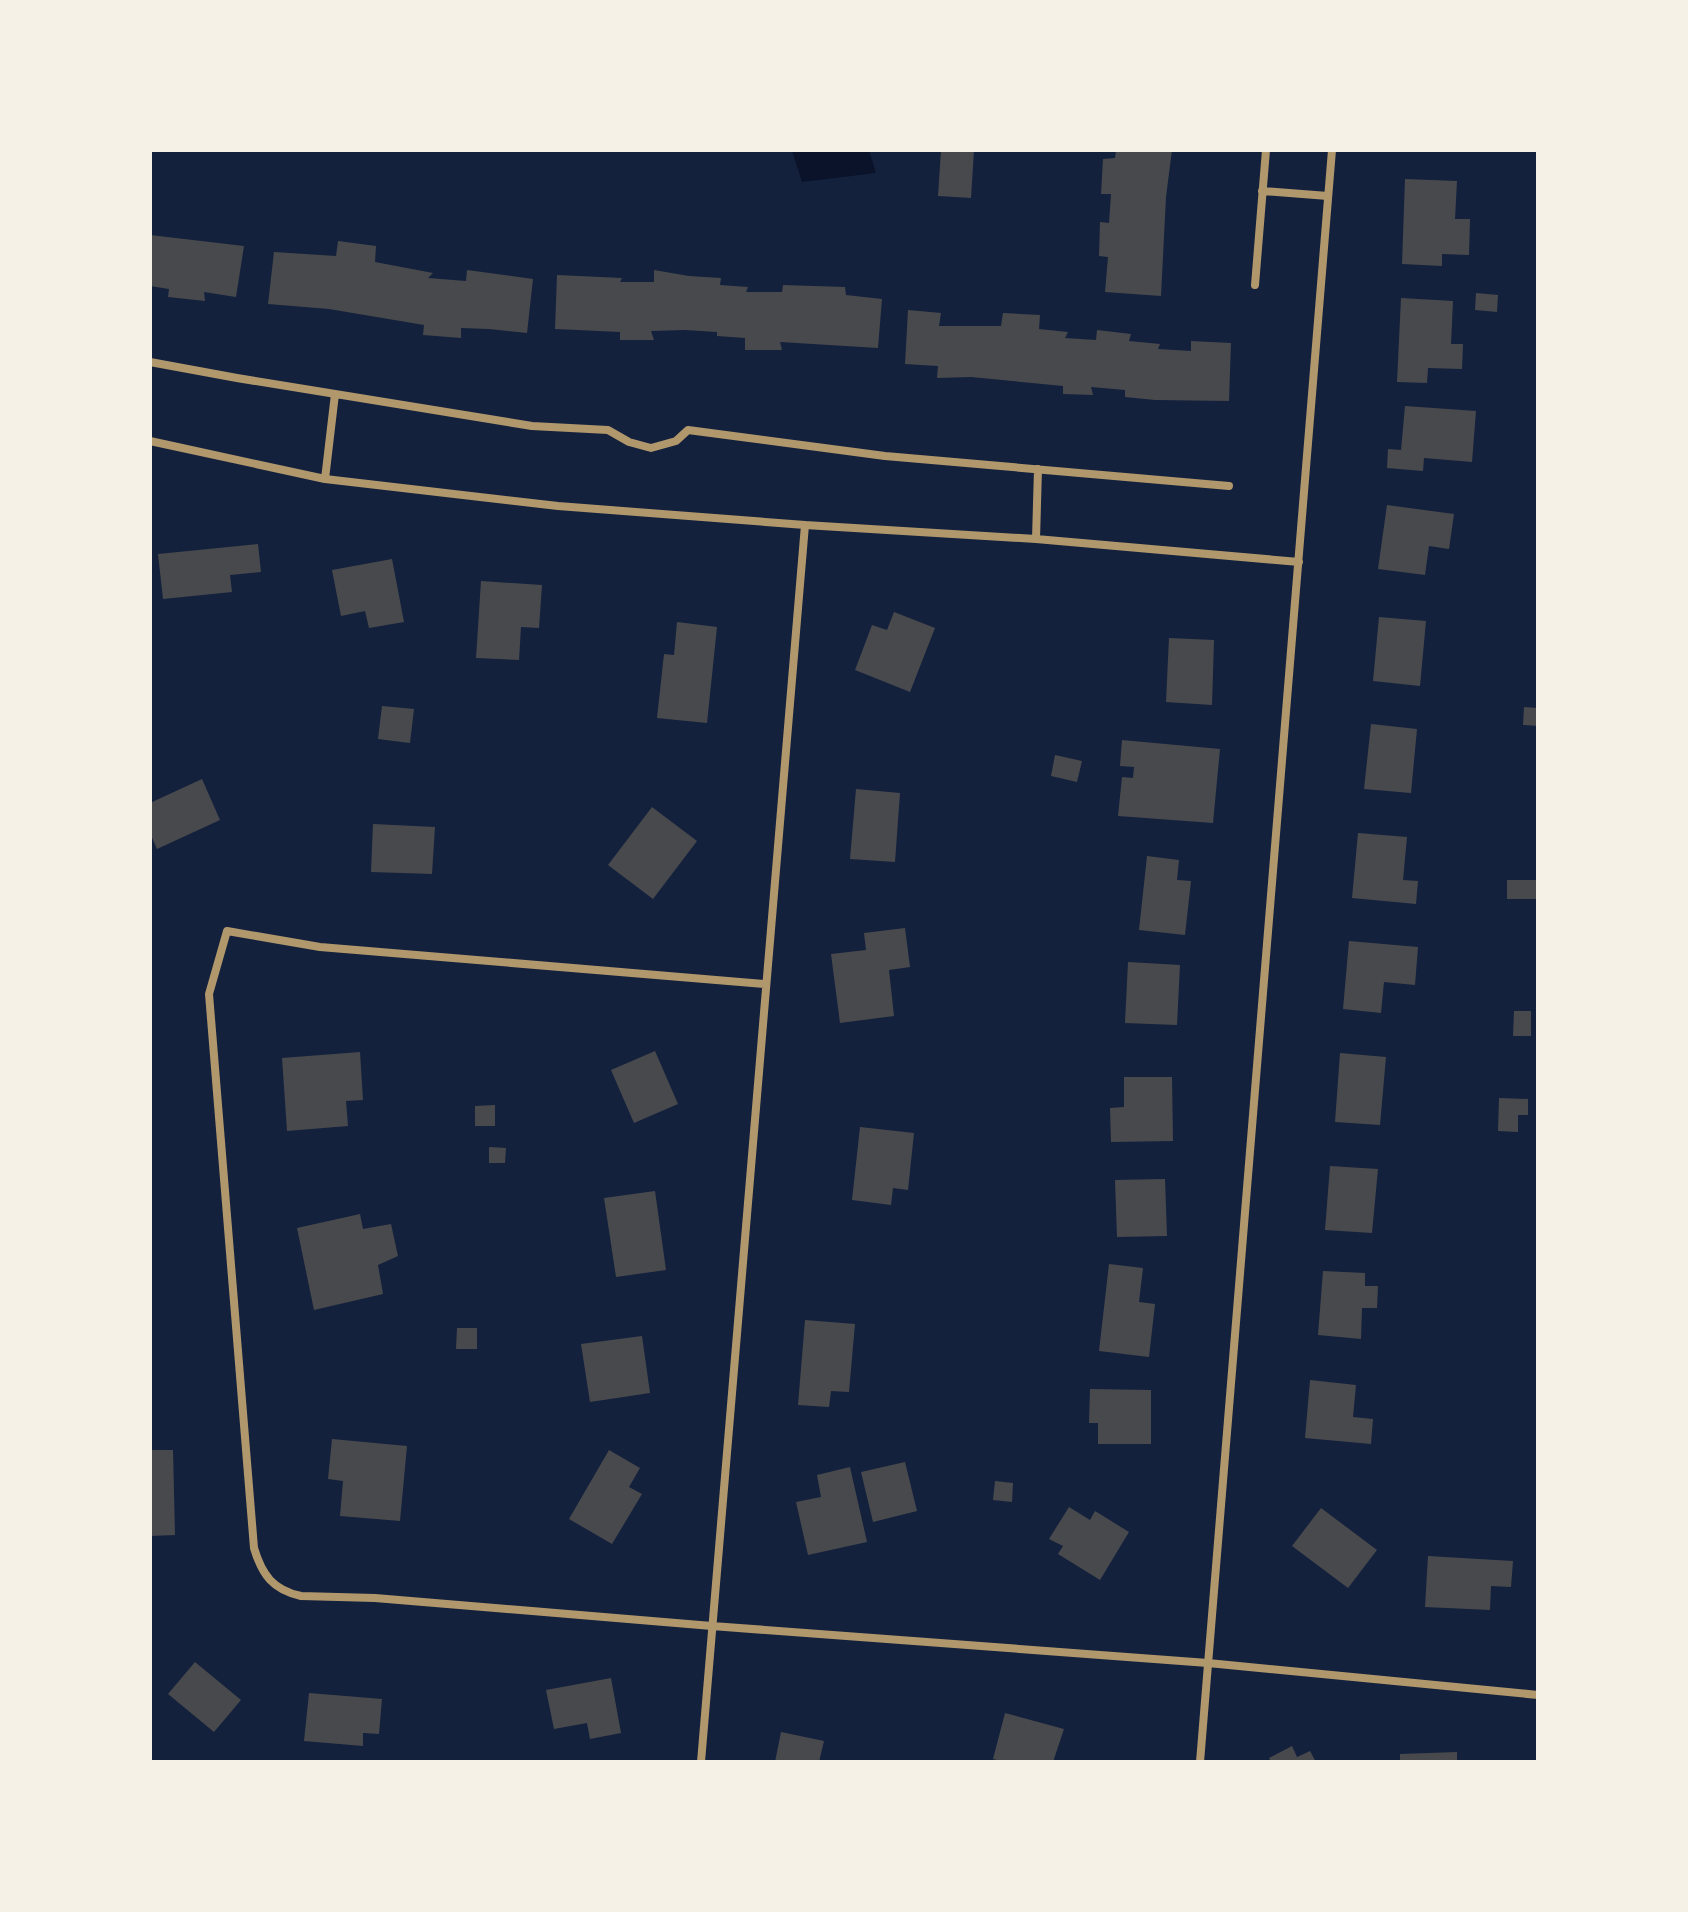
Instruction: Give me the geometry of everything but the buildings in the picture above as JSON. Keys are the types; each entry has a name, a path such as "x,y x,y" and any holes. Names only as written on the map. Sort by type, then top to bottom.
{"street":[{"path":"1255,285 1266,150"},
{"path":"1200,1762 1332,150"},
{"path":"1262,191 1328,196"},
{"path":"150,362 532,426 608,430 629,442 651,448 676,441 688,430 885,456 1229,486"},
{"path":"325,479 335,394"},
{"path":"150,441 325,479 558,506 1036,539 1299,562"},
{"path":"1036,539 1038,469"},
{"path":"701,1762 805,525"},
{"path":"765,984 320,947 227,931 209,994 254,1548 259,1565 277,1587 301,1596 375,1598 1208,1663 1538,1695"}],"water":[{"path":"794,150 869,150 876,173 802,182"}]}
